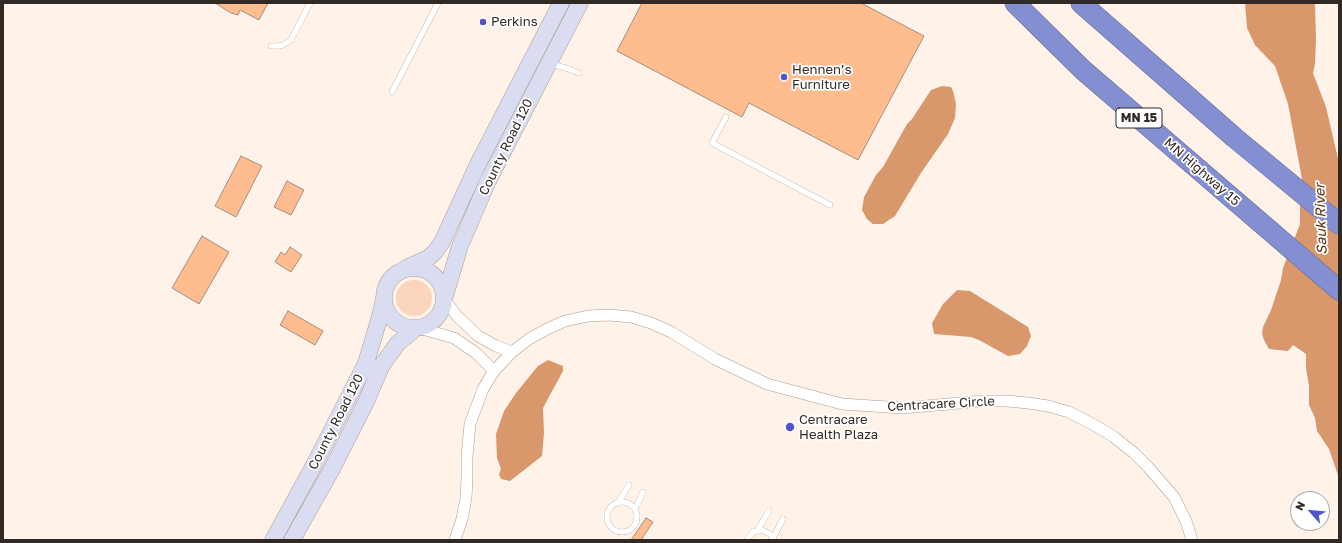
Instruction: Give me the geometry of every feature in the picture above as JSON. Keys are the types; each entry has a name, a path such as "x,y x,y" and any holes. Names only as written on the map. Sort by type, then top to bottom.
{"highway":[{"path":"998,3 1090,76"},
{"name":"MN Highway 15","path":"1015,3 1090,76 1339,290"},
{"path":"1081,3 1235,138 1339,224"},
{"path":"1099,3 1157,58 1235,138"}],"street":[{"name":"County Road 120","path":"406,268 428,258 435,252 442,242 478,164 561,3"},
{"name":"County Road 120","path":"445,298 460,246 488,181 580,3"},
{"path":"494,370 476,353 454,338 417,328 402,326 394,321 387,311 384,298 384,290 390,279 399,271 406,268 423,268 430,272 437,277 441,284 445,298 457,316 478,336 496,346 512,352"},
{"name":"County Road 120","path":"273,540 314,465 366,363 384,298"},
{"path":"417,328 427,326 439,315 443,308 445,298"},
{"name":"Centracare Circle","path":"455,540 462,519 466,498 468,478 466,457 470,424 483,389 494,370 512,352 529,339 565,321 588,316 609,315 651,323 672,332 715,359 767,384 842,404 903,408 982,401 1007,401 1028,402 1069,412 1114,437 1134,452 1174,497 1186,521 1192,540"},
{"name":"County Road 120","path":"292,540 336,462 366,402 382,365 398,343 417,328"}],"lane":[{"path":"271,46 283,45 291,40 310,3"},
{"path":"392,92 438,3"},
{"path":"549,63 569,68 580,73"},
{"path":"726,117 712,143 830,205"},
{"path":"618,503 629,485"},
{"path":"635,509 627,503 618,503 613,505 608,513 608,523 615,530 624,532 633,527 637,518 635,509 643,492"},
{"path":"747,540 749,536 757,531 768,511"},
{"path":"757,531 766,532 773,539 783,519"}],"shaded area":[{"path":"418,280 427,285 431,291 431,305 427,311 418,316 410,316 401,311 397,305 396,294 401,285 407,281"}],"water":[{"name":"Sauk River","path":"1245,3 1315,3 1316,40 1313,73 1326,107 1339,163 1339,478 1329,449 1317,431 1315,418 1309,405 1306,354 1293,345 1288,351 1269,349 1262,334 1263,327 1271,310 1281,280 1283,268 1300,224 1302,179 1288,104 1275,66 1255,45 1247,28"},
{"path":"942,86 951,87 956,104 955,118 948,134 921,173 895,216 883,224 873,224 867,219 862,210 864,197 907,124 912,119 931,90"},
{"path":"957,290 970,291 1028,327 1031,336 1027,346 1020,354 1008,356 971,337 934,334 932,323 943,304"},
{"path":"548,360 563,366 563,371 543,408 544,433 542,456 510,481 501,479 499,474 501,469 497,458 496,434 504,411 516,393 538,366"}],"building":[{"path":"215,3 268,3 259,20 240,10 238,15 231,13"},
{"name":"Hennen’s Furniture","path":"642,3 861,3 924,36 858,160 749,103 742,117 617,51"},
{"path":"241,156 262,166 236,217 215,206"},
{"path":"287,181 304,190 291,215 274,207"},
{"path":"202,236 229,252 199,304 172,288"},
{"path":"290,247 302,255 291,272 275,262 281,252 285,255"},
{"path":"288,311 323,331 315,345 280,325"},
{"path":"646,518 653,522 641,540 631,540"}],"place":[{"name":"Perkins","path":"483,22"},
{"name":"Hennen’s Furniture","path":"784,77"},
{"name":"Centracare Health Plaza","path":"790,427"}]}
